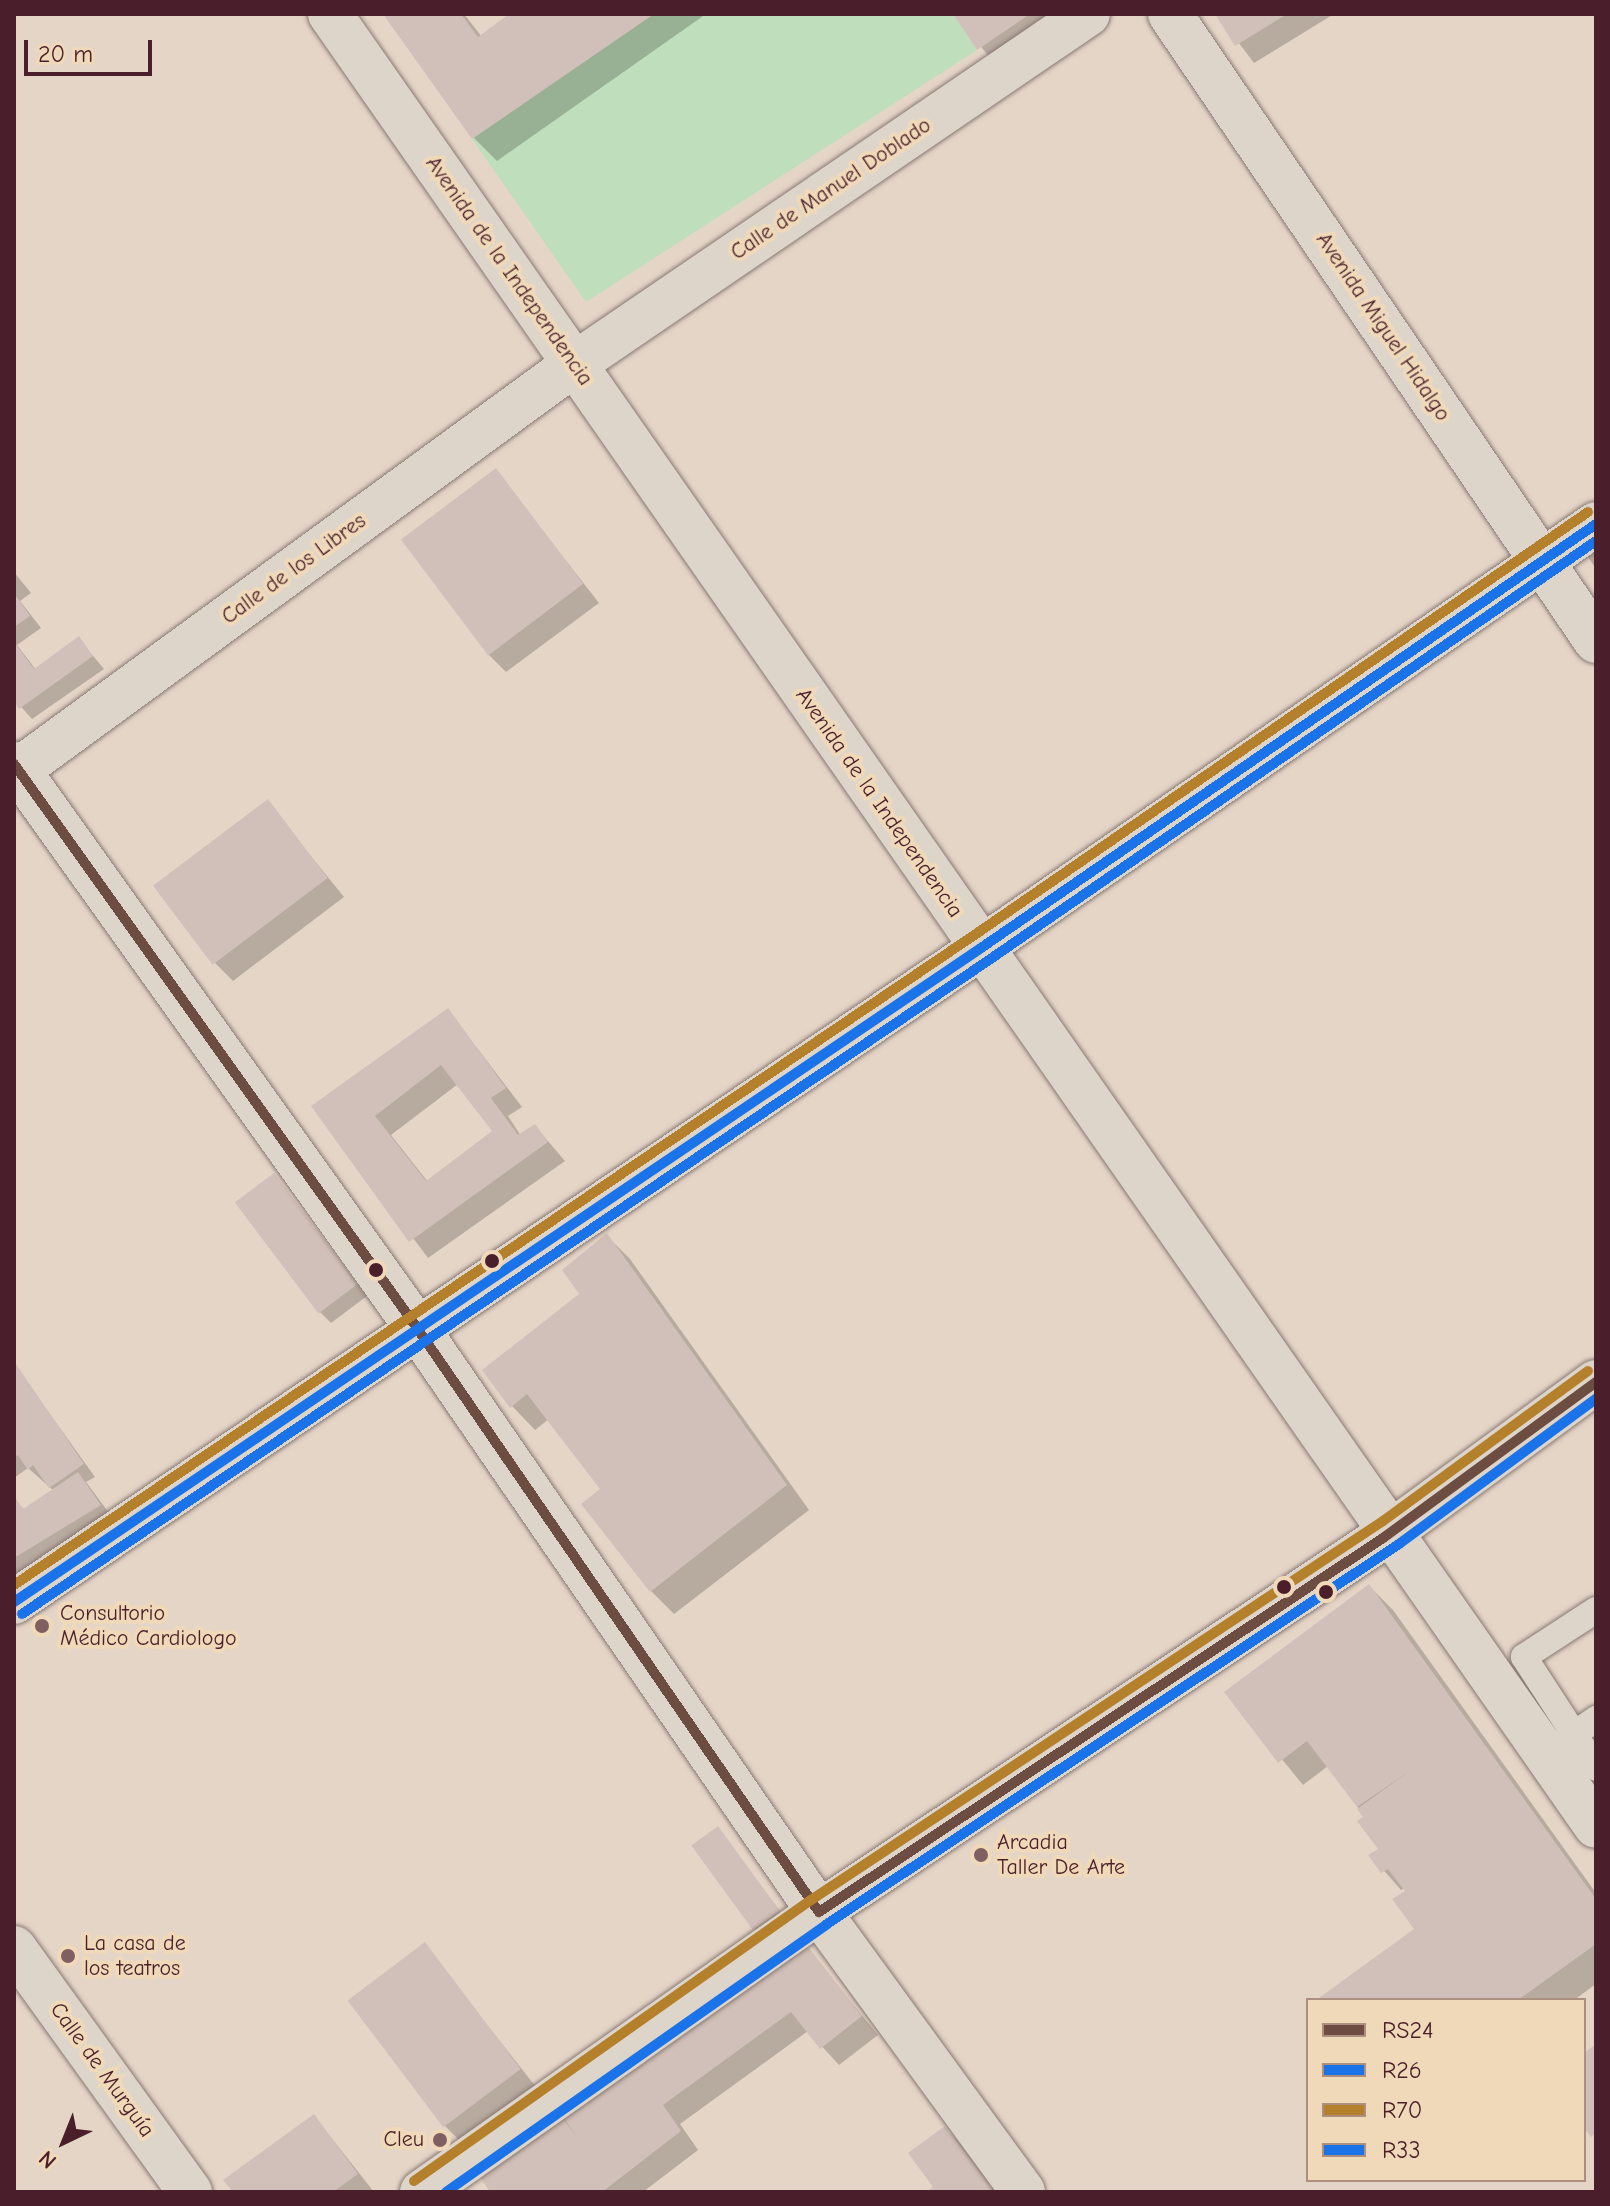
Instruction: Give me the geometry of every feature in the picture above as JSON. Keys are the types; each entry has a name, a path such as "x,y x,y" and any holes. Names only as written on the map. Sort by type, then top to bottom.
{"main road":[{"name":"Avenida de la Independencia","path":"330,14 1387,1535 1552,1749 1593,1829"},
{"name":"Calle de Manuel Doblado","path":"573,365 1088,14"},
{"name":"Avenida Miguel Hidalgo","path":"1170,14 1596,641"},
{"name":"Calle de los Libres","path":"15,769 573,365"},
{"path":"14,1602 981,948 1596,524"},
{"path":"15,769 417,1328 819,1912 1023,2192"},
{"path":"422,2192 819,1912 1387,1535 1596,1382"},
{"name":"Calle de Murguía","path":"14,1948 190,2192"}],"lane":[{"path":"1596,1610 1524,1657 1552,1749 1596,1768"},
{"path":"1552,1749 1596,1719"}],"green space":[{"path":"654,14 953,14 977,50 586,302 472,139"}],"building":[{"path":"383,14 461,14 478,37 509,14 654,14 472,139"},
{"path":"953,14 1030,14 977,50"},
{"path":"1215,14 1287,14 1235,46"},
{"path":"496,468 583,584 488,655 401,540"},
{"path":"14,593 30,616 14,627"},
{"path":"79,636 93,656 19,709 14,702 14,642 34,669"},
{"path":"268,799 328,878 213,965 153,886"},
{"path":"448,1008 506,1088 491,1098 518,1135 535,1124 548,1142 409,1242 311,1106","holes":["441,1065 492,1131 426,1181 375,1116"]},
{"path":"274,1173 358,1284 319,1313 235,1202"},
{"path":"607,1233 787,1485 650,1592 581,1504 600,1489 527,1394 510,1408 482,1370 579,1294 562,1270"},
{"path":"16,1364 84,1464 49,1488 33,1465 28,1470 18,1455 14,1458"},
{"path":"78,1472 101,1505 14,1558 14,1496 23,1509"},
{"path":"1369,1584 1596,1899 1596,1944 1521,1998 1319,1998 1414,1929 1392,1899 1405,1891 1388,1869 1381,1873 1368,1855 1378,1849 1357,1821 1363,1817 1357,1809 1411,1770 1357,1807 1307,1741 1278,1763 1224,1692"},
{"path":"718,1826 780,1911 753,1930 691,1845"},
{"path":"799,1935 862,2016 820,2049 791,2012 663,2105 681,2131 602,2192 490,2192 476,2171 558,2113 578,2138 559,2112"},
{"path":"425,1942 521,2069 443,2127 348,2000"},
{"path":"1596,2044 1596,2133 1591,2137 1586,2131 1586,2052"},
{"path":"314,2114 358,2174 333,2192 233,2192 223,2180"},
{"path":"945,2126 993,2189 989,2192 926,2192 933,2187 908,2153"}],"transit line":[{"name":"R70","path":"14,1585 973,936 1588,512"},
{"name":"R33","path":"14,1602 981,948 1596,524"},
{"name":"R26","path":"22,1614 989,960 1596,541"},
{"name":"RS24","path":"14,764 417,1328 819,1912"},
{"name":"R70","path":"414,2181 811,1900 1383,1521 1588,1371"},
{"name":"RS24","path":"819,1912 1383,1538 1596,1382"},
{"name":"R26","path":"446,2192 827,1924 1399,1544 1596,1399"}],"place":[{"name":"Consultorio Médico Cardiologo","path":"42,1626"},
{"name":"Arcadia Taller De Arte","path":"981,1855"},
{"name":"La casa de los teatros","path":"68,1956"},
{"name":"Cleu","path":"440,2140"}]}
